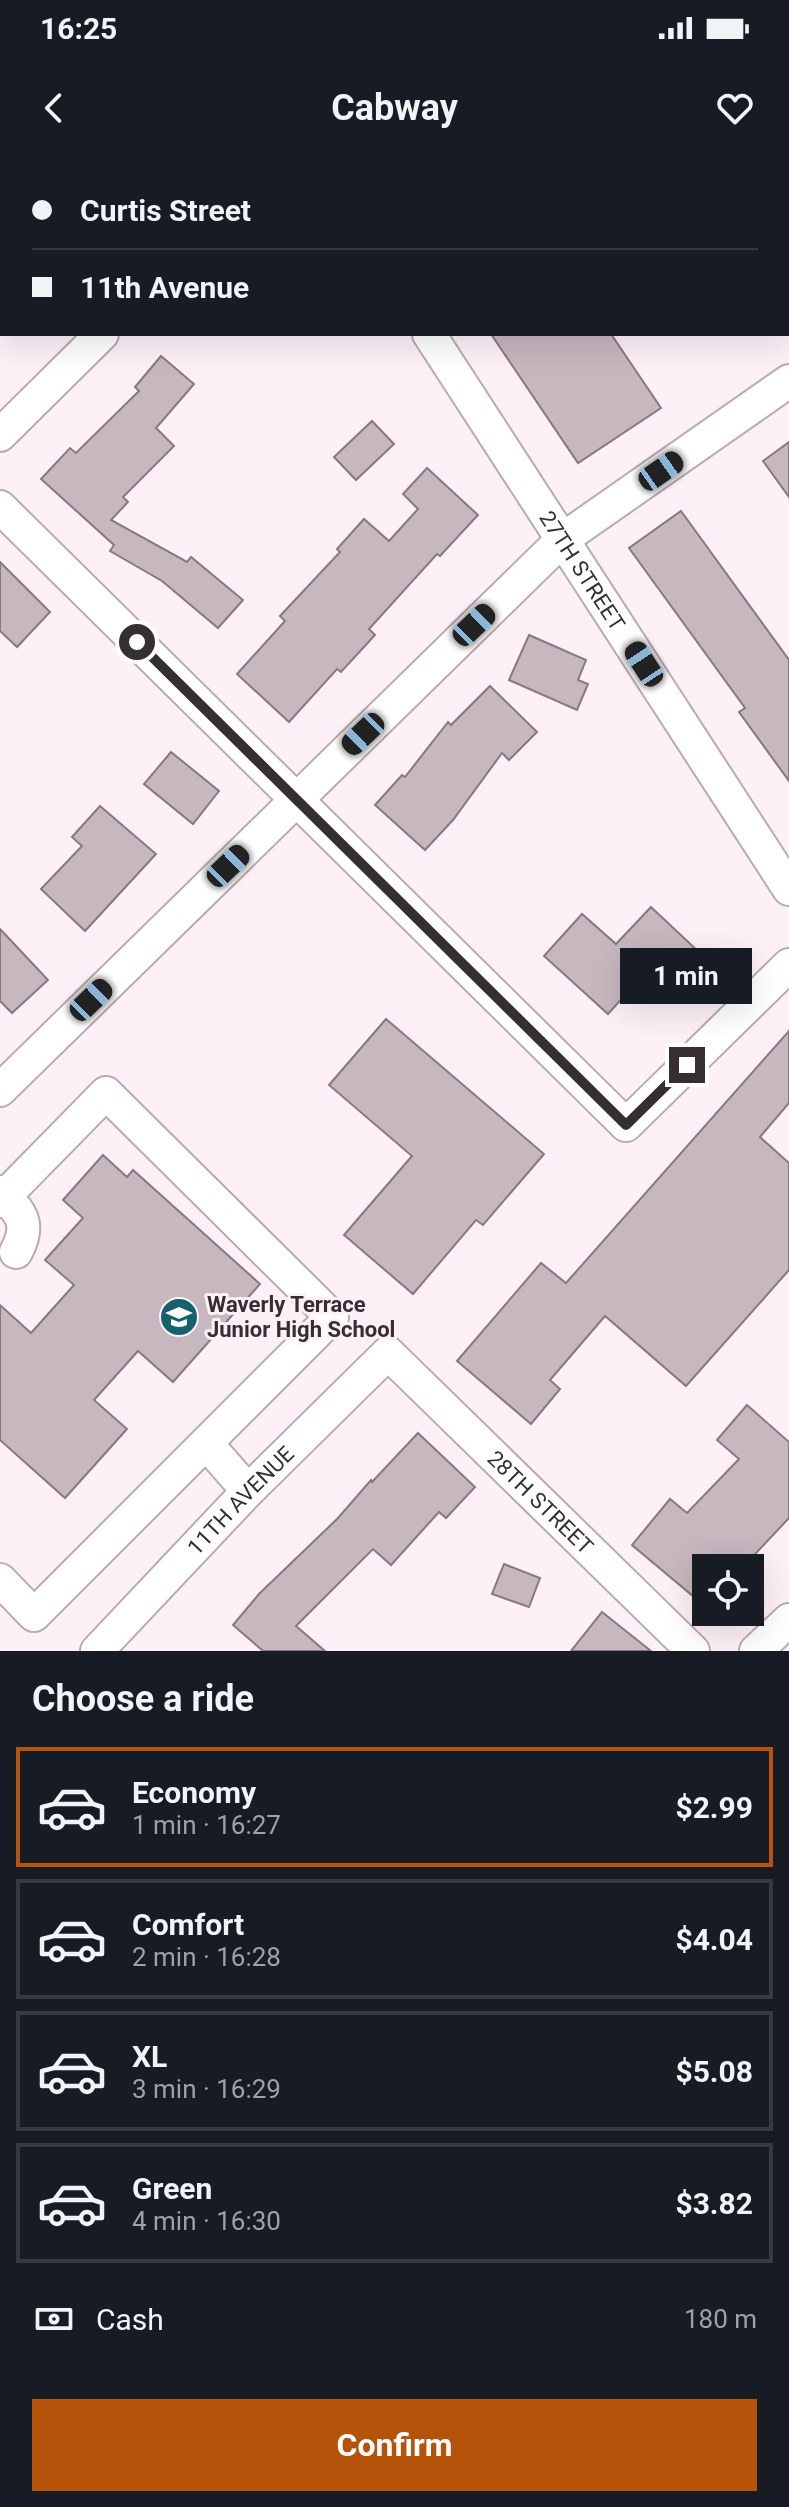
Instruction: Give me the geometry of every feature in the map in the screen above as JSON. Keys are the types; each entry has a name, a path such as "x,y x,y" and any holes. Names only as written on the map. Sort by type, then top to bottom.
{"street":[{"path":"0,435 100,336"},
{"name":"27TH STREET","path":"430,336 789,889"},
{"path":"0,1090 563,539 789,381"},
{"path":"0,507 626,1125 789,965"},
{"path":"0,1580 34,1615 332,1317 106,1093 2,1197 23,1221 25,1235 16,1252"},
{"name":"11TH AVENUE","path":"97,1651 248,1491 388,1353"},
{"name":"28TH STREET","path":"388,1353 693,1651"},
{"path":"206,1443 248,1491"},
{"path":"756,1651 789,1620"}],"building":[{"path":"492,336 612,336 661,408 578,463"},
{"path":"161,356 194,384 156,428 174,446 123,497 128,502 111,520 187,562 191,557 243,600 218,628 162,581 110,551 114,545 41,479 70,448 76,453 139,391 135,387"},
{"path":"372,421 394,444 356,480 334,457"},
{"path":"789,442 789,497 763,461"},
{"path":"427,468 478,515 440,556 437,554 369,629 375,635 341,672 337,669 289,722 237,674 285,621 280,616 340,552 337,549 364,519 389,541 418,509 403,494"},
{"path":"681,511 789,660 789,781 739,712 745,708 629,548"},
{"path":"0,562 50,612 17,647 0,631"},
{"path":"529,635 586,660 578,680 588,684 577,710 509,680"},
{"path":"490,686 537,732 509,760 502,753 453,820 425,850 375,805 402,775 405,777 448,722 451,725"},
{"path":"171,752 219,791 193,824 144,784"},
{"path":"100,806 156,854 85,931 41,889 82,846 72,837"},
{"path":"651,907 701,954 674,983 653,964 608,1014 544,956 582,914 616,944"},
{"path":"0,929 48,980 12,1013 0,1001"},
{"path":"386,1019 544,1154 483,1225 476,1220 413,1294 344,1235 412,1156 329,1085"},
{"path":"789,1031 789,1103 760,1137 789,1163 789,1270 686,1386 605,1316 550,1380 560,1389 531,1424 457,1361 541,1263 566,1283"},
{"path":"103,1155 127,1177 133,1170 260,1284 173,1382 138,1351 94,1400 127,1429 65,1498 0,1440 0,1305 31,1333 74,1285 45,1260 83,1218 63,1200"},
{"path":"747,1405 789,1442 789,1518 755,1554 692,1554 692,1595 632,1545 670,1499 687,1513 739,1459 717,1440"},
{"path":"418,1433 475,1487 446,1518 439,1512 391,1565 373,1549 296,1626 325,1651 263,1651 233,1625 259,1594 338,1518"},
{"path":"504,1564 540,1578 529,1607 492,1594"},
{"path":"602,1612 651,1651 571,1651"}],"place":[{"name":"Waverly Terrace Junior High School","path":"179,1317"}],"route":[{"path":"137,642 626,1125 687,1065"}]}
